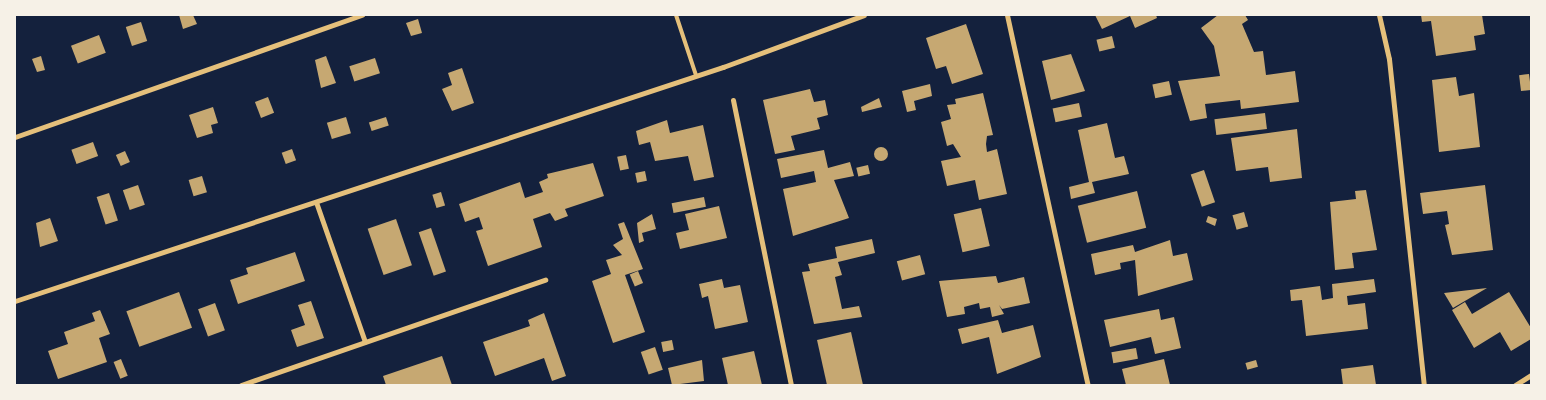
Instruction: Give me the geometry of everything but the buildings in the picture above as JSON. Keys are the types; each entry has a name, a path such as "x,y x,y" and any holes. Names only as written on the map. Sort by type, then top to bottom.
{"street":[{"path":"15,137 362,15"},
{"path":"15,301 696,75 864,15"},
{"path":"1008,15 1088,385"},
{"path":"1379,15 1389,59 1424,385"},
{"path":"733,100 791,385"},
{"path":"316,202 365,342"},
{"path":"241,385 545,280"},
{"path":"1515,385 1531,376"}],"lane":[{"path":"676,15 696,75"}]}
